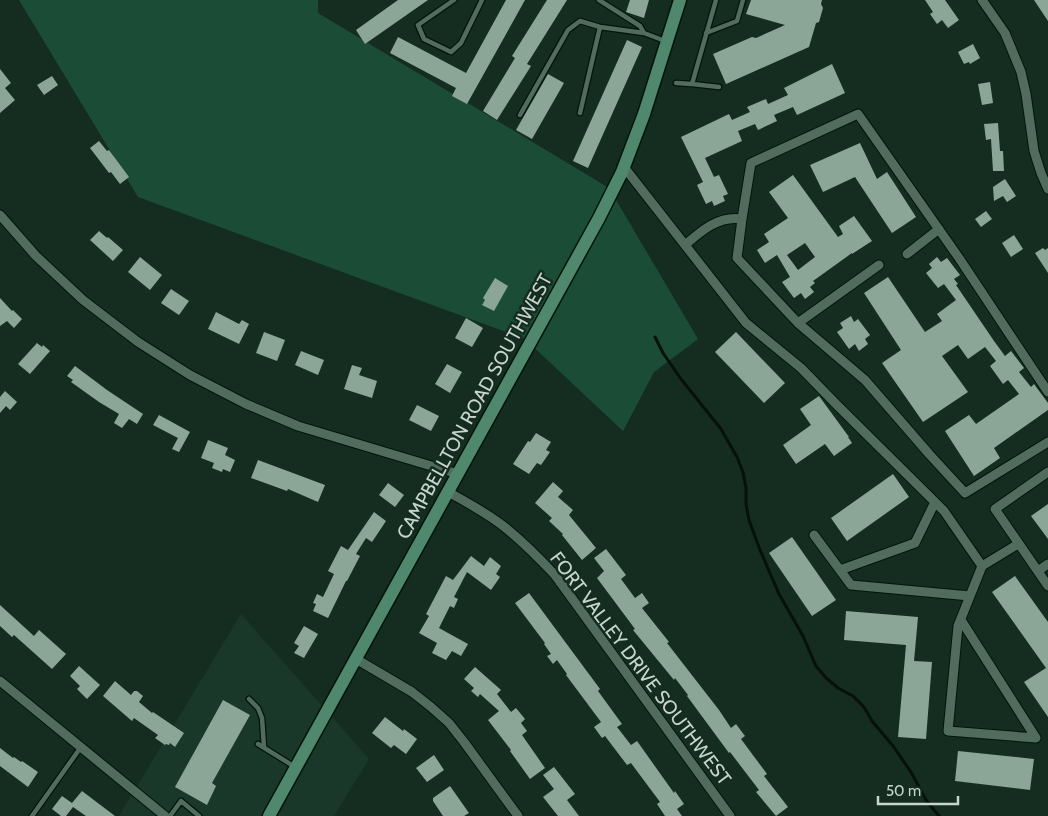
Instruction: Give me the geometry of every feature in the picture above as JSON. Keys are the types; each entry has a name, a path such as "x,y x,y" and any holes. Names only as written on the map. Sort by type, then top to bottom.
{"main road":[{"name":"CAMPBELLTON ROAD SOUTHWEST","path":"269,816 599,218 624,167 644,114 680,0"}],"street":[{"path":"982,0 1005,33 1021,72 1034,151 1048,189"},
{"path":"1048,392 939,229 858,114 751,163 737,258 798,323 865,380 965,493 1048,442"},
{"path":"624,167 746,323 801,368 944,511 982,566"},
{"path":"0,215 36,256 83,300 138,342 190,375 246,404 298,426 458,474"},
{"path":"685,245 699,233 720,220 742,219"},
{"path":"907,254 939,229"},
{"path":"798,323 879,266"},
{"path":"1048,472 995,509 1048,586"},
{"name":"FORT VALLEY DRIVE SOUTHWEST","path":"448,492 506,528 555,575 730,816"},
{"path":"840,570 915,543 935,502"},
{"path":"814,536 852,585 970,596"},
{"path":"961,620 1036,738 948,731 958,626 982,566 1018,544"},
{"path":"1038,571 1048,564"},
{"path":"356,659 412,692 449,723 518,816"},
{"path":"0,682 165,816"}],"lane":[{"path":"454,0 418,25 424,39 452,52 461,43 482,0"},
{"path":"599,0 608,3 640,26 644,33"},
{"path":"692,84 716,0"},
{"path":"706,33 737,21 743,0"},
{"path":"520,114 568,30 580,21 600,27 644,33 667,42"},
{"path":"580,113 600,27"},
{"path":"676,83 719,87"},
{"path":"249,699 258,708 262,718 264,748"},
{"path":"258,744 296,767"},
{"path":"32,816 81,747"},
{"path":"170,816 181,801 199,816"}],"shaded area":[{"path":"19,0 318,0 318,13 609,188 698,339 654,372 623,431 525,339 138,197"},
{"path":"241,614 369,759 334,816 119,816"}],"building":[{"path":"398,0 428,0 365,44 356,30"},
{"path":"506,0 525,0 467,104 452,96 456,88 390,53 398,37 466,73"},
{"path":"547,0 567,0 527,64 531,66 497,120 483,111 515,58 512,56"},
{"path":"630,0 649,0 644,18 626,12"},
{"path":"751,0 822,0 823,8 819,22 816,23 809,47 726,84 713,54 785,25 746,14"},
{"path":"925,0 945,0 959,20 948,28 942,20 937,24 930,14 933,12"},
{"path":"1034,0 1048,0 1048,21"},
{"path":"627,40 642,47 588,168 573,161"},
{"path":"973,44 980,58 970,64 969,62 964,64 958,52"},
{"path":"832,64 845,93 797,115 793,107 774,115 777,121 758,130 755,124 738,131 742,141 705,158 714,177 719,175 728,194 723,196 725,201 714,206 712,201 706,204 697,185 703,182 681,137 729,114 732,120 750,112 747,107 766,99 768,104 788,95 784,88"},
{"path":"0,69 11,83 5,88 15,100 0,113"},
{"path":"548,74 564,83 532,139 516,130"},
{"path":"52,76 58,85 44,95 37,85"},
{"path":"990,82 993,103 982,105 978,84"},
{"path":"998,123 1004,171 993,171 991,139 986,140 984,124"},
{"path":"99,141 107,151 109,150 129,177 120,184 90,148"},
{"path":"860,143 877,179 887,172 916,217 892,233 855,177 823,192 810,165"},
{"path":"793,175 838,237 843,234 839,226 854,216 872,241 813,281 815,283 810,287 814,292 805,299 801,293 794,298 782,282 790,277 777,255 765,263 757,250 769,242 764,234 788,218 769,192","holes":["805,243 815,257 798,270 787,255"]},
{"path":"1005,179 1016,196 1007,202 1003,196 994,201 993,187"},
{"path":"986,211 992,219 981,227 975,219"},
{"path":"99,231 123,250 113,261 90,240"},
{"path":"1014,235 1023,249 1011,257 1002,243"},
{"path":"1043,248 1045,250 1048,248 1048,273 1035,253"},
{"path":"140,257 162,275 150,290 128,272"},
{"path":"937,257 941,262 947,258 960,275 954,279 958,284 956,285 994,341 1005,356 1011,351 1024,368 1019,372 1031,387 1034,384 1048,403 1048,410 994,448 1000,458 974,476 945,431 969,415 976,424 1019,394 1008,380 1003,384 990,366 996,361 985,347 968,359 958,345 942,356 968,392 923,422 882,363 901,350 864,293 888,277 925,332 942,321 937,314 956,300 944,284 938,288 926,273 932,268 929,264"},
{"path":"495,278 508,286 494,311 482,305 485,300 483,298"},
{"path":"171,289 189,301 179,315 161,303"},
{"path":"0,298 22,319 14,328 7,321 0,326"},
{"path":"216,312 239,324 242,320 249,324 239,344 208,329"},
{"path":"851,316 854,322 858,319 870,335 865,339 868,344 859,351 855,344 849,349 837,332 843,328 840,323"},
{"path":"466,318 483,328 472,347 455,338"},
{"path":"264,332 285,340 277,361 256,353"},
{"path":"736,332 785,383 764,403 715,352"},
{"path":"37,343 50,351 30,374 18,364"},
{"path":"301,351 324,360 318,375 295,365"},
{"path":"447,364 462,372 450,393 435,384"},
{"path":"352,365 362,368 359,375 377,381 372,398 344,389"},
{"path":"75,366 143,414 137,424 129,419 122,428 114,423 119,414 71,382 73,380 67,376"},
{"path":"5,391 17,402 10,410 6,406 0,413 0,397"},
{"path":"819,396 852,443 834,456 825,444 796,464 783,445 811,425 800,409"},
{"path":"417,405 439,416 431,431 409,420"},
{"path":"159,415 190,432 179,452 172,449 178,438 153,425"},
{"path":"536,433 551,442 546,450 550,452 541,465 537,463 529,474 513,464 528,441 530,442"},
{"path":"208,440 228,448 225,455 235,460 230,472 223,469 222,472 212,468 214,463 201,458"},
{"path":"258,460 325,485 318,502 288,489 287,491 251,478"},
{"path":"893,474 909,497 847,541 831,518"},
{"path":"553,482 563,491 558,497 573,510 569,515 596,548 582,560 563,534 549,521 552,518 535,503"},
{"path":"388,483 404,495 395,507 379,495"},
{"path":"1048,504 1048,539 1031,516"},
{"path":"374,512 386,521 372,542 366,538 356,554 360,556 328,618 313,611 316,604 313,603 317,594 323,597 334,574 328,571 341,546 348,550"},
{"path":"792,537 836,600 812,616 769,553"},
{"path":"606,549 626,575 621,579 635,598 642,593 649,603 642,608 669,642 667,643 731,728 736,724 745,736 741,739 767,774 764,776 788,807 776,816 756,792 759,790 729,753 675,678 674,680 633,630 635,629 597,578 604,571 594,558"},
{"path":"471,556 484,566 490,557 501,566 496,574 500,577 491,590 467,572 454,597 458,599 454,608 450,606 439,628 468,644 461,656 452,651 446,660 432,653 437,643 419,633 429,616 426,614 446,576 453,580"},
{"path":"1015,576 1048,622 1048,717 1024,682 1046,668 992,592"},
{"path":"529,593 600,689 598,691 622,724 617,727 631,745 637,741 684,804 677,809 682,816 665,816 657,804 660,802 631,763 627,765 605,736 602,738 594,727 601,722 557,660 553,664 547,656 551,654 545,643 515,603"},
{"path":"0,605 34,636 39,630 66,654 52,669 14,635 12,637 0,626"},
{"path":"846,611 918,617 914,661 932,662 926,739 898,737 906,645 844,640"},
{"path":"304,626 318,634 304,658 294,653 299,646 294,643"},
{"path":"79,666 100,685 87,699 77,689 80,686 70,676"},
{"path":"475,667 501,690 497,694 511,712 516,708 525,719 521,723 527,731 522,735 545,768 530,779 488,720 499,711 480,694 478,697 471,691 474,688 464,679"},
{"path":"115,681 131,695 134,691 137,691 143,696 139,702 152,713 184,733 175,747 170,743 165,745 155,738 158,735 134,718 132,721 103,696"},
{"path":"223,700 250,715 212,783 216,786 207,805 175,787"},
{"path":"385,717 417,739 406,754 394,745 391,748 372,733"},
{"path":"0,748 13,758 22,761 38,772 28,787 0,766"},
{"path":"958,751 1034,759 1030,790 955,781"},
{"path":"434,755 444,770 427,782 416,768"},
{"path":"554,767 575,794 567,800 579,816 558,816 543,797 554,789 543,775"},
{"path":"450,786 469,813 464,816 443,816 433,801 433,798"},
{"path":"82,791 115,816 86,816 73,807 66,816 61,816 52,809 62,796 72,803"}],"waterway":[{"path":"655,337 663,353 681,379 721,429 737,457 743,472 749,520 760,550 779,594 803,636 816,666 826,678 838,688 853,696 864,707 872,721 911,772 926,800 939,816"}]}
